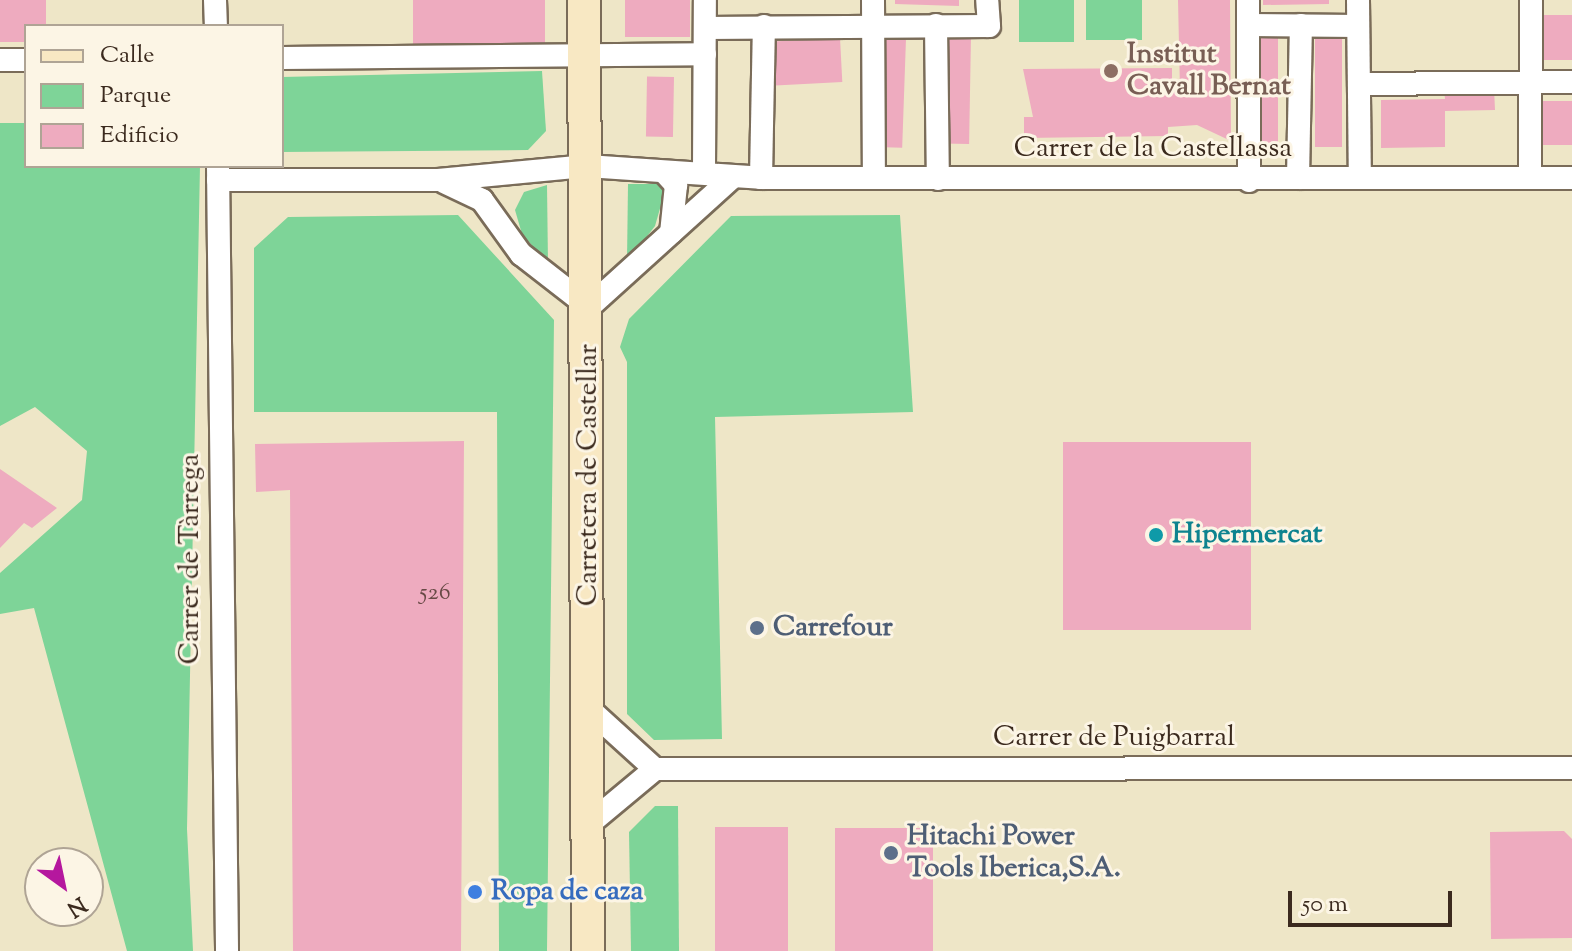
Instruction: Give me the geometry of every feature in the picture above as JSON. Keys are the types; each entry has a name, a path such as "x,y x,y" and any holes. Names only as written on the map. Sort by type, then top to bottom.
{"street":[{"path":"215,0 216,24"},
{"name":"Carretera de Castellar","path":"584,0 589,307 588,951"},
{"path":"704,169 705,0"},
{"path":"873,0 874,178"},
{"path":"705,28 873,24 989,26 987,0"},
{"path":"1248,0 1249,181"},
{"path":"1358,0 1360,178"},
{"path":"1530,177 1531,0"},
{"path":"936,25 938,179"},
{"path":"1249,25 1358,26"},
{"path":"1298,178 1301,25"},
{"path":"761,178 764,26"},
{"path":"284,58 705,54"},
{"path":"0,60 24,60"},
{"path":"1359,84 1572,82"},
{"name":"Carrer de la Castellassa","path":"218,173 438,180 527,176 587,166 664,172 704,169 733,177 761,178 1249,181 1298,178 1572,178"},
{"path":"664,172 676,185 671,234"},
{"name":"Carrer de Tàrrega","path":"218,173 227,951"},
{"path":"500,217 504,195 527,176"},
{"path":"438,180 500,217 521,254 589,307 733,177"},
{"path":"589,709 655,769 589,824"},
{"name":"Carrer de Puigbarral","path":"655,769 1572,768"}],"green space":[{"path":"1019,0 1074,0 1074,42 1019,42"},
{"path":"1086,0 1142,0 1142,40 1086,40"},
{"path":"542,71 546,131 528,150 284,152 284,77"},
{"path":"0,123 24,123 24,168 200,168 187,829 193,951 127,951 104,866 104,847 99,847 34,608 0,614 0,573 82,500 87,451 35,407 0,426"},
{"path":"628,184 667,184 655,226 627,262"},
{"path":"547,185 548,264 522,234 515,210 524,192"},
{"path":"458,215 554,320 547,951 499,951 497,412 254,412 254,248 288,217"},
{"path":"900,215 913,412 715,417 722,739 654,740 627,714 627,362 620,347 629,319 731,216"},
{"path":"655,806 678,806 679,951 631,951 629,832"}],"building":[{"path":"0,0 46,0 46,24 24,24 24,42 0,42"},
{"path":"413,0 545,0 545,44 413,44"},
{"path":"625,0 690,0 690,37 625,37"},
{"path":"895,0 959,0 959,6 895,4"},
{"path":"1178,0 1230,0 1231,141 1197,125 1168,127 1168,136 1024,138 1024,117 1033,117 1023,69 1172,68 1172,91 1180,91"},
{"path":"1263,0 1329,0 1329,4 1263,5"},
{"path":"1538,15 1572,15 1572,60 1538,60"},
{"path":"945,35 971,35 969,144 943,144"},
{"path":"1254,37 1278,37 1278,146 1254,146"},
{"path":"1315,37 1342,37 1342,147 1315,147"},
{"path":"840,38 842,82 775,85 773,42"},
{"path":"880,38 906,39 902,148 876,147"},
{"path":"647,77 674,77 673,137 646,137"},
{"path":"1444,88 1494,88 1495,110 1445,111 1445,147 1381,148 1381,100 1445,99"},
{"path":"1541,101 1572,101 1572,145 1541,145"},
{"path":"464,441 461,951 293,951 290,490 256,492 255,444"},
{"name":"Hipermercat","path":"1063,442 1251,442 1251,630 1063,630"},
{"path":"0,469 57,508 32,528 24,523 0,548"},
{"path":"715,827 788,827 788,951 715,951"},
{"path":"835,828 933,828 933,951 835,951"},
{"path":"1564,831 1572,839 1572,938 1491,939 1490,832"}],"place":[{"name":"Institut Cavall Bernat","path":"1111,71"},
{"name":"Hipermercat","path":"1156,535"},
{"name":"Carrefour","path":"757,628"},
{"name":"Hitachi Power Tools Iberica,S.A.","path":"891,853"},
{"name":"Ropa de caza","path":"475,892"}]}
